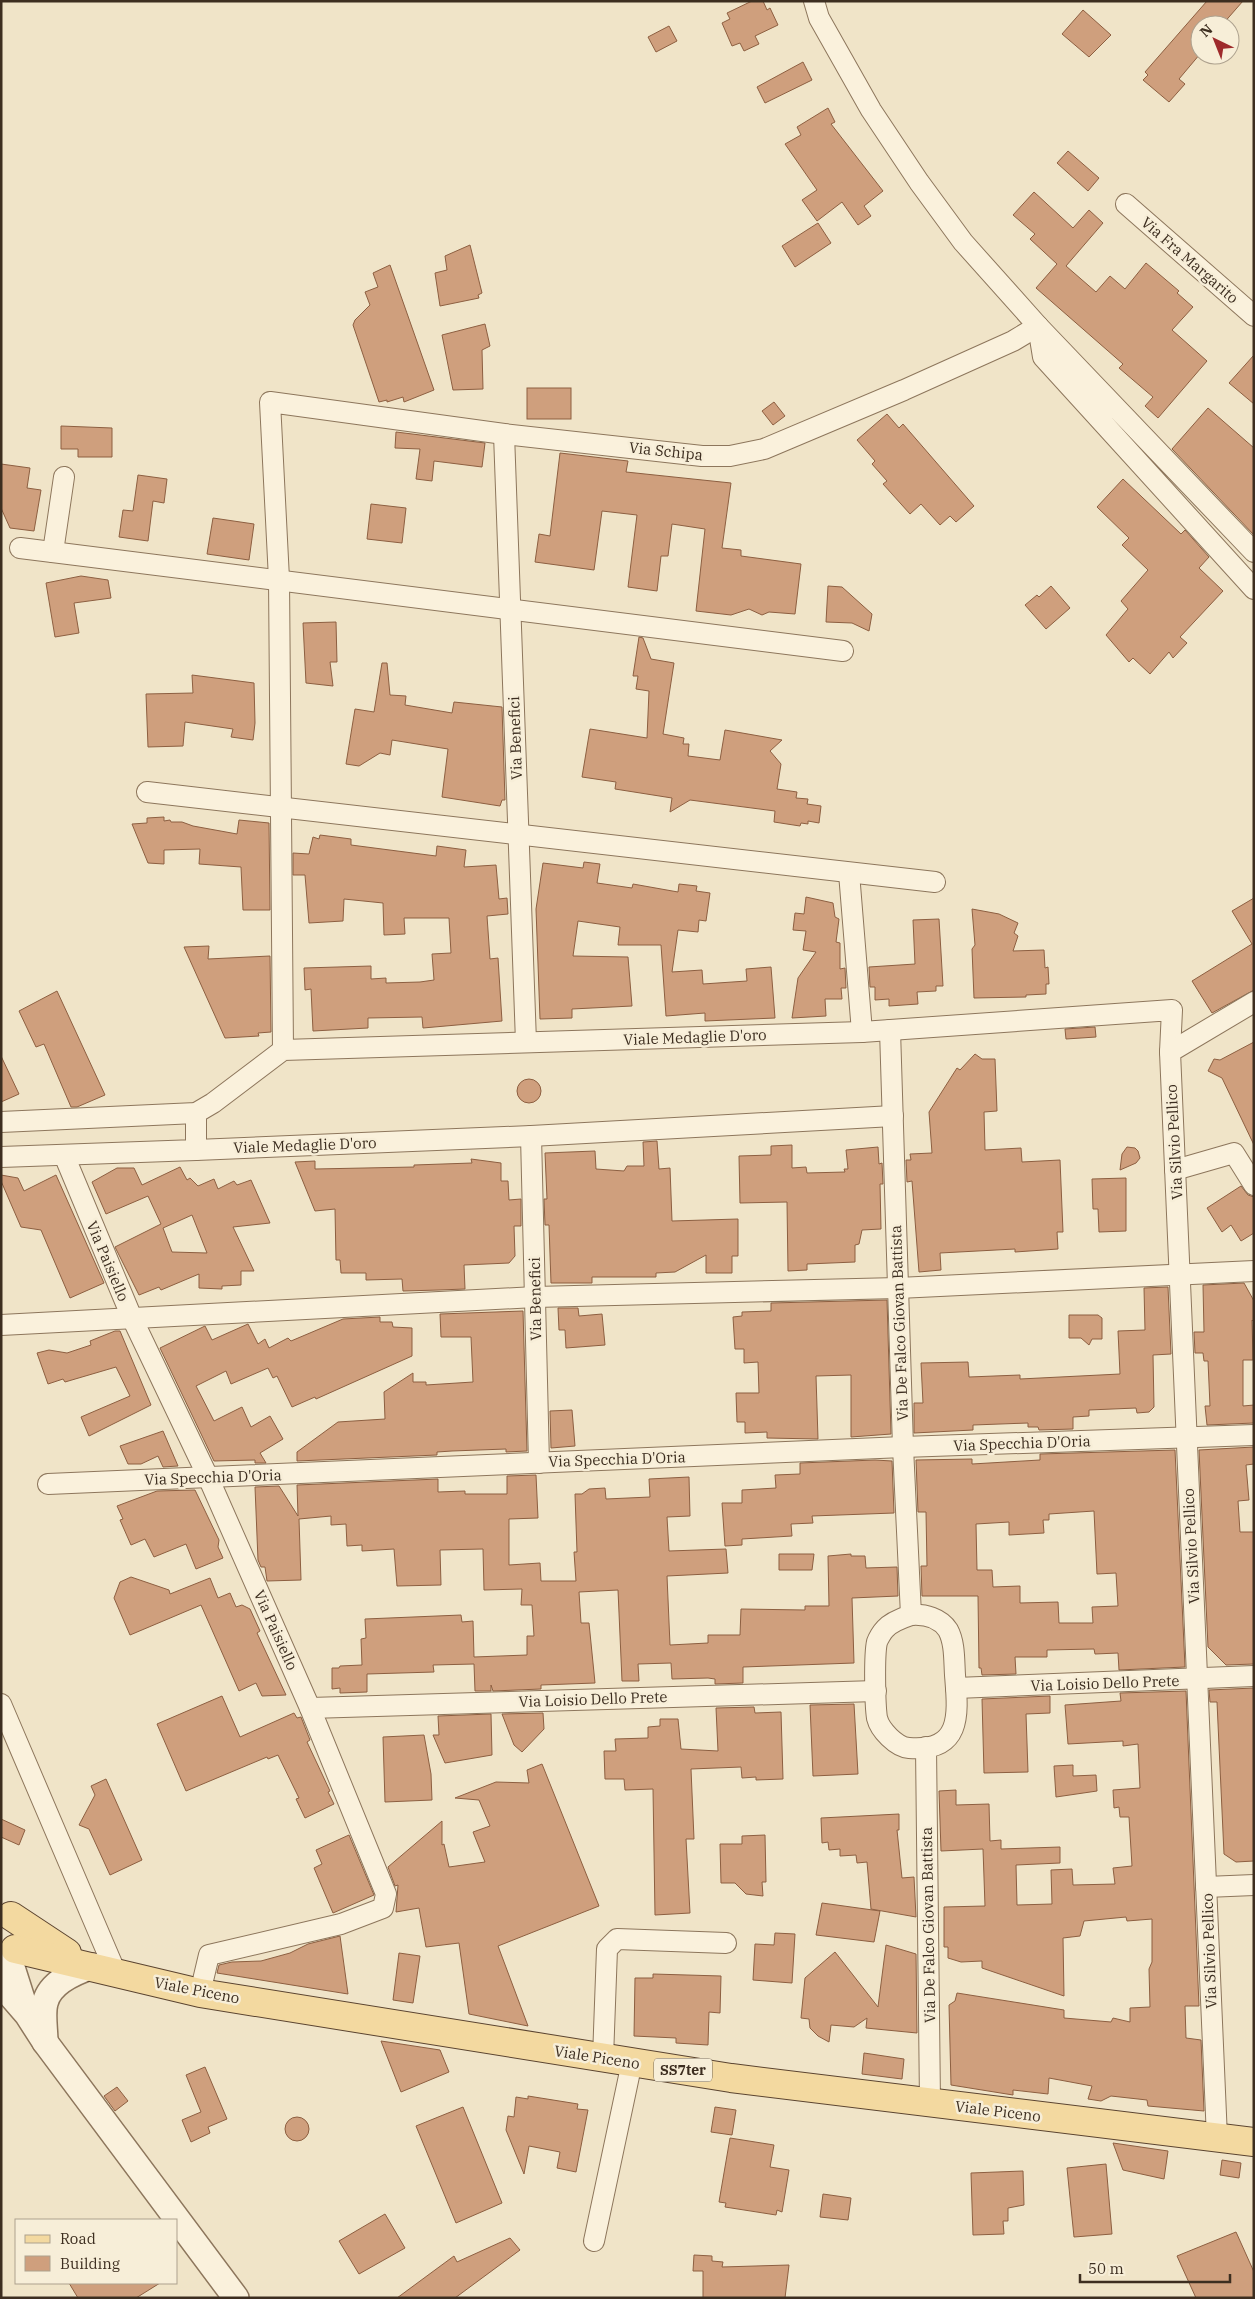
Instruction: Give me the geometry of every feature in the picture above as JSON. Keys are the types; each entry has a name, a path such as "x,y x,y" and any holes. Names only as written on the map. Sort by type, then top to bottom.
{"main road":[{"name":"Viale Piceno","path":"6,1912 55,1947 104,1969"},
{"path":"6,1912 16,1926 18,1938 8,1957"},
{"name":"Viale Piceno","path":"8,1957 104,1969 200,1993 731,2078 1254,2142"}],"street":[{"path":"814,1 819,18 871,110 919,182 973,254 1038,326 1254,552"},
{"name":"Via Fra Margarito","path":"1126,204 1254,316"},
{"path":"1038,326 1043,357 1254,589"},
{"name":"Via Schipa","path":"279,579 270,402 504,434 702,456 730,456 764,449 904,390 1013,341 1038,326"},
{"name":"Via Benefici","path":"504,434 526,1042"},
{"path":"53,552 64,477"},
{"path":"20,548 843,651"},
{"path":"1,1122 196,1113 214,1103 283,1050 279,579"},
{"path":"147,792 935,882"},
{"path":"849,873 862,1032"},
{"path":"1170,1052 1254,1002"},
{"name":"Viale Medaglie D'oro","path":"283,1050 862,1032 1172,1010 1170,1052"},
{"name":"Via De Falco Giovan Battista","path":"890,1030 903,1447 911,1615"},
{"name":"Via Silvio Pellico","path":"1170,1052 1217,2138"},
{"path":"196,1113 196,1150"},
{"name":"Viale Medaglie D'oro","path":"1,1158 531,1136 893,1116"},
{"name":"Via Benefici","path":"531,1136 539,1463"},
{"path":"1175,1170 1234,1153 1254,1185"},
{"name":"Via Paisiello","path":"64,1155 132,1318 208,1477 310,1708 386,1894 384,1908 341,1924 209,1956 200,1993"},
{"path":"1,1325 535,1297 898,1288 1254,1271"},
{"name":"Via Specchia D'Oria","path":"48,1484 903,1447 1254,1435"},
{"path":"911,1615 936,1619 947,1630 953,1644 956,1688 959,1700 954,1727 939,1744 907,1748 889,1738 878,1720 876,1691 877,1642 885,1629 898,1619 911,1615"},
{"name":"Via Loisio Dello Prete","path":"956,1688 1197,1680 1254,1676"},
{"name":"Via Loisio Dello Prete","path":"310,1708 876,1691"},
{"path":"1,1704 104,1969 59,1982 45,2002 45,2042"},
{"name":"Via De Falco Giovan Battista","path":"926,1747 930,2103"},
{"path":"1206,1887 1254,1885"},
{"path":"603,2058 607,1949 617,1939 726,1943"},
{"path":"8,1957 27,2014"},
{"path":"1,1984 27,2014 45,2042 177,2219"},
{"path":"594,2241 632,2062"},
{"path":"178,2220 236,2298"}],"building":[{"path":"752,1 763,1 767,10 770,8 778,25 755,36 759,44 744,51 740,43 732,46 722,23 730,19 727,13"},
{"path":"1207,1 1243,1 1231,15 1195,15"},
{"path":"1083,10 1111,35 1089,57 1062,34"},
{"path":"1190,20 1191,65 1179,79 1185,84 1169,102 1143,80 1148,75 1145,72"},
{"path":"669,26 677,41 656,52 648,37"},
{"path":"803,62 812,80 765,103 757,87"},
{"path":"828,108 835,122 831,124 883,191 864,206 871,216 858,225 842,202 817,221 802,200 817,190 785,144 801,135 797,127"},
{"path":"1068,151 1099,178 1088,191 1057,163"},
{"path":"1034,192 1073,228 1089,210 1103,223 1066,266 1096,292 1110,276 1125,289 1146,263 1179,291 1177,293 1193,307 1172,330 1207,361 1158,418 1145,406 1153,397 1119,368 1123,364 1036,288 1057,264 1030,239 1035,234 1013,215"},
{"path":"818,223 831,243 795,267 782,246"},
{"path":"470,245 482,293 478,295 479,298 440,306 435,273 447,270 445,256"},
{"path":"390,265 434,390 404,402 403,397 387,402 387,400 379,402 353,325 355,320 370,305 365,292 378,287 373,273"},
{"path":"485,324 490,346 482,350 483,389 453,390 442,335"},
{"path":"1254,355 1254,404 1229,383"},
{"path":"527,388 571,388 571,419 527,419"},
{"path":"774,402 785,416 773,425 762,411"},
{"path":"1208,408 1254,448 1254,535 1172,449"},
{"path":"887,414 899,428 903,424 974,506 956,522 950,516 940,525 921,504 910,514 883,484 887,481 872,464 875,461 857,440"},
{"path":"61,426 112,428 112,457 78,457 78,449 61,449"},
{"path":"396,432 485,443 482,467 434,461 432,481 416,479 420,449 395,448"},
{"path":"560,453 628,461 626,472 731,483 722,548 741,550 741,556 801,564 795,614 769,612 762,615 749,609 731,615 696,611 705,529 672,524 668,556 661,556 657,591 628,587 637,515 602,511 594,570 535,562 539,534 550,536"},
{"path":"1,464 30,468 27,488 41,490 34,531 10,528 1,508"},
{"path":"138,475 167,479 164,503 153,501 148,541 119,537 123,510 133,511"},
{"path":"1123,479 1181,534 1185,530 1209,557 1199,568 1223,591 1180,637 1187,643 1173,658 1169,652 1150,674 1133,658 1129,662 1106,635 1128,609 1121,601 1148,570 1122,545 1129,538 1097,507"},
{"path":"371,504 406,508 402,543 367,539"},
{"path":"213,518 254,524 249,560 207,554"},
{"path":"81,576 108,580 111,598 74,603 79,633 55,637 46,583"},
{"path":"828,586 842,587 872,614 869,631 852,623 826,622"},
{"path":"1051,586 1070,608 1046,629 1025,605 1037,595 1039,597"},
{"path":"336,622 337,662 330,662 333,686 306,683 303,623"},
{"path":"639,637 643,638 651,659 674,663 663,734 684,738 683,744 689,744 688,756 720,760 725,730 782,740 770,751 781,764 777,789 797,792 796,798 808,799 807,804 821,806 819,823 808,821 808,824 801,823 800,826 774,822 775,811 690,800 670,812 672,798 615,789 616,782 582,777 590,729 647,738 649,691 636,689 638,676 633,676"},
{"path":"382,663 387,663 390,695 406,696 405,705 452,713 454,702 502,707 505,800 502,800 500,806 442,797 448,749 392,740 390,755 380,753 359,766 346,764 355,709 374,712"},
{"path":"192,675 254,683 255,723 253,740 231,737 233,729 185,722 183,746 148,747 146,694 193,693"},
{"path":"164,817 164,821 182,822 193,826 237,834 239,820 269,823 270,910 243,910 241,867 199,864 200,849 164,850 164,864 148,863 132,824 147,823 147,818"},
{"path":"320,835 351,839 351,845 436,856 437,846 466,850 464,867 496,865 499,899 507,898 508,914 487,916 490,959 498,958 502,1021 423,1028 422,1017 368,1018 368,1028 313,1031 311,989 305,990 304,968 371,966 371,979 386,978 386,983 420,982 434,980 432,954 451,953 449,918 404,918 405,934 384,935 383,903 344,899 343,921 309,923 305,875 293,875 293,853 309,854 313,837 319,839"},
{"path":"584,862 600,864 597,883 632,888 633,884 678,892 679,884 697,886 696,891 710,893 706,921 699,920 698,932 678,930 672,972 702,970 703,984 747,981 746,969 771,967 775,1018 705,1021 705,1013 666,1016 661,945 618,945 620,927 578,921 573,956 628,957 632,1006 572,1009 572,1018 540,1019 536,909 543,863 583,868"},
{"path":"806,897 833,903 835,917 839,919 836,942 840,943 840,969 845,968 846,988 841,988 842,999 825,999 826,1016 792,1018 798,978 816,952 803,950 806,931 793,930 795,913 804,914"},
{"path":"1254,898 1254,990 1212,1013 1192,981 1252,944 1232,911"},
{"path":"972,909 999,914 1018,923 1014,933 1018,936 1013,951 1044,950 1045,968 1048,967 1049,984 1046,984 1046,994 1026,995 1026,997 974,998 972,949 975,945"},
{"path":"939,919 943,986 936,986 936,991 917,992 918,1004 889,1006 889,999 875,1000 875,987 870,987 869,967 915,964 913,920"},
{"path":"209,946 208,959 270,956 271,1032 258,1033 259,1036 225,1038 184,947"},
{"path":"57,991 105,1095 77,1107 71,1107 44,1044 36,1047 19,1011"},
{"path":"1095,1027 1096,1037 1066,1039 1065,1029"},
{"path":"1254,1042 1254,1145 1222,1078 1208,1071 1214,1059 1220,1060"},
{"path":"975,1054 982,1059 995,1059 997,1111 984,1112 985,1150 1021,1148 1022,1162 1060,1160 1063,1232 1057,1232 1058,1249 1015,1252 1015,1249 940,1253 941,1270 919,1272 912,1181 907,1182 906,1160 911,1160 910,1154 932,1153 929,1112 957,1068 960,1070"},
{"path":"1,1056 19,1094 1,1102"},
{"path":"529,1079 534,1080 540,1086 540,1096 534,1102 529,1103 524,1102 518,1096 517,1091 518,1086 524,1080"},
{"path":"657,1141 659,1169 670,1168 672,1221 738,1219 738,1256 732,1256 732,1273 706,1273 706,1255 675,1272 656,1273 656,1277 592,1277 592,1283 551,1283 549,1225 545,1225 544,1199 547,1199 545,1153 595,1151 596,1169 624,1171 627,1166 644,1166 643,1142"},
{"path":"792,1145 792,1168 806,1167 807,1173 845,1172 844,1169 848,1169 846,1150 878,1147 879,1164 882,1163 883,1184 880,1184 881,1229 862,1230 859,1244 855,1245 855,1262 807,1264 807,1270 788,1271 787,1202 740,1203 739,1156 771,1155 771,1146"},
{"path":"1127,1147 1135,1148 1140,1158 1136,1163 1120,1170 1122,1154"},
{"path":"471,1159 501,1163 501,1181 508,1181 509,1200 521,1199 521,1226 514,1226 515,1256 509,1263 464,1265 465,1289 403,1291 402,1279 366,1280 366,1273 341,1273 340,1260 336,1260 335,1209 315,1211 295,1162 315,1161 315,1169 414,1167 414,1165 472,1163"},
{"path":"180,1167 187,1180 190,1178 198,1186 214,1179 218,1189 234,1181 237,1185 251,1180 270,1223 233,1227 254,1271 241,1271 241,1285 222,1286 222,1289 199,1288 199,1274 161,1290 159,1287 139,1295 115,1247 161,1224 148,1196 106,1214 92,1182 117,1168 134,1168 142,1185","holes":["192,1215 207,1253 172,1252 163,1228"]},
{"path":"1,1175 18,1178 24,1191 56,1175 104,1283 70,1298 41,1230 21,1227 1,1181"},
{"path":"1126,1178 1126,1231 1099,1232 1098,1209 1093,1209 1092,1179"},
{"path":"1241,1186 1248,1195 1254,1197 1254,1233 1241,1241 1231,1225 1222,1232 1207,1208"},
{"path":"1244,1283 1254,1301 1254,1322 1252,1320 1253,1360 1243,1360 1243,1406 1254,1405 1254,1423 1207,1425 1205,1406 1210,1406 1208,1361 1204,1361 1203,1353 1195,1353 1194,1332 1204,1332 1203,1285"},
{"path":"1168,1287 1171,1354 1153,1355 1154,1407 1149,1412 1137,1413 1136,1408 1089,1410 1089,1416 1073,1417 1073,1429 1039,1430 1038,1427 1028,1427 1028,1423 973,1425 973,1430 914,1433 914,1403 923,1403 921,1363 968,1362 969,1377 1020,1375 1020,1379 1120,1374 1118,1331 1145,1330 1144,1288"},
{"path":"887,1300 891,1434 851,1437 851,1375 816,1376 818,1439 767,1438 767,1432 745,1433 745,1422 737,1422 736,1393 759,1393 758,1362 744,1363 744,1349 735,1349 733,1317 742,1316 742,1312 771,1311 771,1303"},
{"path":"558,1308 578,1308 579,1316 602,1314 605,1345 566,1348 565,1330 559,1330"},
{"path":"523,1311 527,1451 506,1452 506,1449 452,1451 437,1452 437,1455 297,1461 297,1452 338,1422 385,1419 384,1392 413,1373 413,1382 426,1382 426,1385 473,1382 471,1337 441,1337 440,1314"},
{"path":"1069,1315 1098,1315 1102,1318 1102,1339 1092,1339 1089,1345 1081,1338 1069,1338"},
{"path":"380,1317 380,1322 392,1322 393,1327 412,1328 412,1356 316,1399 315,1397 292,1407 277,1376 273,1378 268,1368 231,1384 226,1371 196,1386 214,1421 242,1407 251,1427 270,1416 283,1439 260,1453 266,1463 255,1463 255,1460 214,1461 160,1348 205,1326 212,1340 248,1324 258,1344 265,1339 269,1348 288,1338 291,1341 343,1319"},
{"path":"115,1331 120,1331 151,1405 89,1436 81,1417 130,1396 116,1367 65,1382 63,1379 48,1384 37,1353 49,1350 67,1353 91,1345 90,1341"},
{"path":"572,1410 575,1446 551,1448 550,1411"},
{"path":"163,1431 178,1466 163,1467 158,1456 141,1464 128,1464 120,1446"},
{"path":"1254,1447 1254,1464 1246,1465 1249,1500 1238,1501 1240,1532 1254,1532 1254,1664 1226,1665 1208,1647 1199,1450"},
{"path":"1175,1450 1185,1667 1119,1670 1118,1653 1095,1654 1094,1649 1047,1650 1047,1657 1015,1657 1016,1674 982,1675 981,1668 979,1668 978,1596 922,1596 921,1566 927,1566 926,1512 918,1512 916,1460 972,1459 972,1464 1040,1460 1040,1454","holes":["1094,1511 1097,1574 1116,1573 1118,1606 1092,1607 1093,1623 1059,1623 1058,1602 1020,1603 1020,1586 993,1587 992,1570 977,1570 976,1524 1009,1522 1009,1535 1044,1533 1043,1520 1049,1520 1049,1514"]},
{"path":"892,1461 894,1513 812,1516 813,1523 791,1524 792,1536 742,1539 742,1545 725,1546 722,1503 742,1503 742,1490 776,1488 775,1475 800,1474 800,1463"},
{"path":"536,1475 538,1518 509,1519 509,1565 540,1563 541,1581 576,1581 574,1552 577,1552 575,1494 582,1494 589,1489 605,1488 606,1499 650,1497 649,1479 689,1477 690,1516 667,1517 669,1551 726,1549 728,1573 667,1576 670,1645 708,1643 708,1635 740,1635 741,1609 805,1610 805,1606 829,1606 828,1556 851,1554 851,1556 865,1556 866,1568 897,1567 898,1596 852,1598 854,1663 743,1667 743,1683 715,1684 715,1679 708,1678 672,1679 671,1663 638,1664 639,1681 622,1681 618,1590 579,1592 581,1623 589,1623 595,1683 541,1685 541,1689 493,1691 491,1685 491,1691 475,1691 474,1664 433,1665 434,1672 367,1674 367,1692 340,1693 340,1688 332,1689 332,1668 362,1665 361,1639 366,1638 365,1619 461,1615 462,1622 473,1621 474,1657 527,1655 527,1636 534,1636 532,1605 521,1605 522,1589 484,1590 483,1549 440,1550 441,1585 397,1586 394,1549 362,1551 362,1545 347,1546 346,1524 331,1525 331,1516 299,1519 301,1580 267,1581 265,1567 261,1567 258,1560 255,1487 279,1486 298,1516 297,1485 438,1479 438,1492 465,1491 465,1494 507,1494 507,1476"},
{"path":"195,1490 219,1540 218,1547 223,1558 196,1569 186,1544 154,1557 145,1539 131,1545 120,1520 123,1519 117,1506 157,1491"},
{"path":"779,1554 814,1554 812,1570 779,1570"},
{"path":"131,1577 169,1590 170,1594 210,1578 218,1598 230,1593 236,1607 242,1605 250,1609 260,1631 257,1633 286,1695 262,1696 256,1683 239,1691 201,1605 130,1635 114,1598 120,1582"},
{"path":"1254,1688 1254,1861 1236,1862 1224,1854 1217,1702 1210,1702 1209,1690"},
{"path":"1186,1691 1199,2006 1185,2006 1186,2038 1201,2040 1204,2111 1148,2106 1147,2100 1111,2096 1101,2101 1088,2099 1092,2086 1049,2078 1048,2094 1013,2090 1013,2095 951,2085 949,2005 955,2001 957,1993 1064,2010 1064,2018 1111,2022 1113,2018 1130,2022 1130,2008 1150,2007 1149,1969 1152,1962 1152,1919 1127,1921 1126,1917 1084,1921 1080,1936 1063,1938 1064,1996 982,1968 982,1961 961,1962 948,1958 948,1947 944,1947 944,1907 985,1906 983,1849 941,1851 939,1791 956,1790 956,1805 989,1804 990,1841 1001,1840 1001,1849 1060,1847 1060,1863 1016,1865 1017,1905 1052,1904 1051,1870 1072,1869 1073,1885 1115,1884 1113,1868 1132,1866 1129,1817 1120,1817 1119,1807 1114,1808 1113,1790 1140,1788 1138,1744 1123,1746 1123,1741 1068,1744 1065,1705 1121,1701 1120,1693"},
{"path":"222,1696 240,1737 294,1713 297,1718 301,1717 310,1740 307,1742 330,1791 328,1792 334,1804 305,1818 296,1799 299,1798 278,1755 268,1759 267,1757 186,1791 157,1724"},
{"path":"1050,1696 1050,1713 1026,1714 1028,1772 984,1773 982,1699"},
{"path":"854,1704 858,1774 813,1776 810,1705"},
{"path":"754,1707 755,1713 781,1712 783,1779 756,1780 756,1777 742,1778 741,1767 691,1769 694,1839 686,1839 690,1913 655,1915 653,1789 625,1790 624,1779 605,1779 604,1751 616,1751 615,1739 648,1738 648,1727 660,1726 660,1719 678,1719 681,1749 718,1751 716,1708"},
{"path":"543,1713 544,1729 522,1752 514,1745 502,1714"},
{"path":"491,1714 492,1755 445,1763 433,1735 439,1735 438,1716"},
{"path":"424,1735 431,1774 432,1800 385,1802 383,1737"},
{"path":"542,1764 599,1906 498,1946 528,2026 469,2014 459,1943 426,1947 419,1908 396,1912 398,1885 395,1886 388,1867 442,1821 442,1845 444,1844 449,1867 485,1862 473,1832 490,1826 479,1800 455,1798 496,1782 529,1783 527,1770"},
{"path":"1073,1765 1073,1776 1096,1775 1097,1791 1056,1797 1054,1766"},
{"path":"106,1779 142,1860 110,1875 89,1829 79,1825 95,1795 91,1786"},
{"path":"899,1814 899,1830 897,1830 902,1878 914,1877 916,1917 871,1909 867,1862 857,1863 856,1855 840,1856 840,1849 829,1850 828,1842 822,1843 821,1818"},
{"path":"1,1819 25,1830 19,1845 1,1837"},
{"path":"349,1835 374,1895 333,1913 314,1868 322,1864 316,1850"},
{"path":"765,1835 766,1882 762,1882 763,1896 746,1894 735,1883 721,1883 720,1844 742,1844 742,1836"},
{"path":"822,1903 880,1911 874,1942 816,1935"},
{"path":"775,1933 795,1934 792,1983 753,1980 755,1944 774,1945"},
{"path":"340,1936 348,1994 217,1973 219,1965 232,1962 261,1961 290,1953 308,1944"},
{"path":"886,1945 916,1954 917,2033 866,2028 867,2018 854,2027 831,2025 829,2042 818,2036 810,2028 809,2019 801,2018 805,1978 835,1952 878,2007"},
{"path":"399,1953 420,1956 413,2003 393,2000"},
{"path":"653,1974 721,1976 720,2013 709,2012 708,2045 676,2043 676,2038 634,2036 635,1978 653,1978"},
{"path":"381,2041 440,2050 449,2072 401,2092"},
{"path":"864,2053 904,2059 902,2079 862,2074"},
{"path":"205,2067 227,2119 208,2127 210,2133 191,2142 182,2120 201,2112 186,2075"},
{"path":"117,2087 128,2101 115,2111 104,2096"},
{"path":"528,2096 578,2104 577,2109 588,2110 576,2172 557,2168 560,2152 529,2146 524,2174 506,2130 508,2116 514,2117 516,2097 528,2099"},
{"path":"463,2107 502,2203 456,2223 416,2126"},
{"path":"715,2107 736,2110 732,2135 711,2132"},
{"path":"297,2117 302,2118 308,2124 308,2134 302,2140 297,2141 292,2140 286,2134 285,2129 286,2124 292,2118"},
{"path":"730,2138 774,2145 770,2167 789,2170 782,2212 777,2210 776,2215 725,2207 726,2203 719,2202"},
{"path":"1113,2143 1168,2151 1164,2179 1123,2170"},
{"path":"1222,2160 1241,2163 1239,2178 1220,2175"},
{"path":"1106,2164 1112,2234 1074,2237 1067,2168"},
{"path":"1023,2171 1024,2205 1008,2208 1008,2221 1003,2221 1004,2234 973,2235 971,2173"},
{"path":"823,2194 851,2198 848,2220 820,2217"},
{"path":"385,2214 405,2248 359,2274 339,2241"},
{"path":"1236,2232 1254,2272 1254,2298 1196,2298 1177,2256"},
{"path":"510,2238 520,2250 455,2298 397,2298 454,2256 457,2262"},
{"path":"694,2255 712,2256 712,2261 723,2262 722,2267 789,2265 785,2298 703,2298 703,2271 693,2271"},
{"path":"70,2284 158,2284 136,2298 78,2298"}]}
